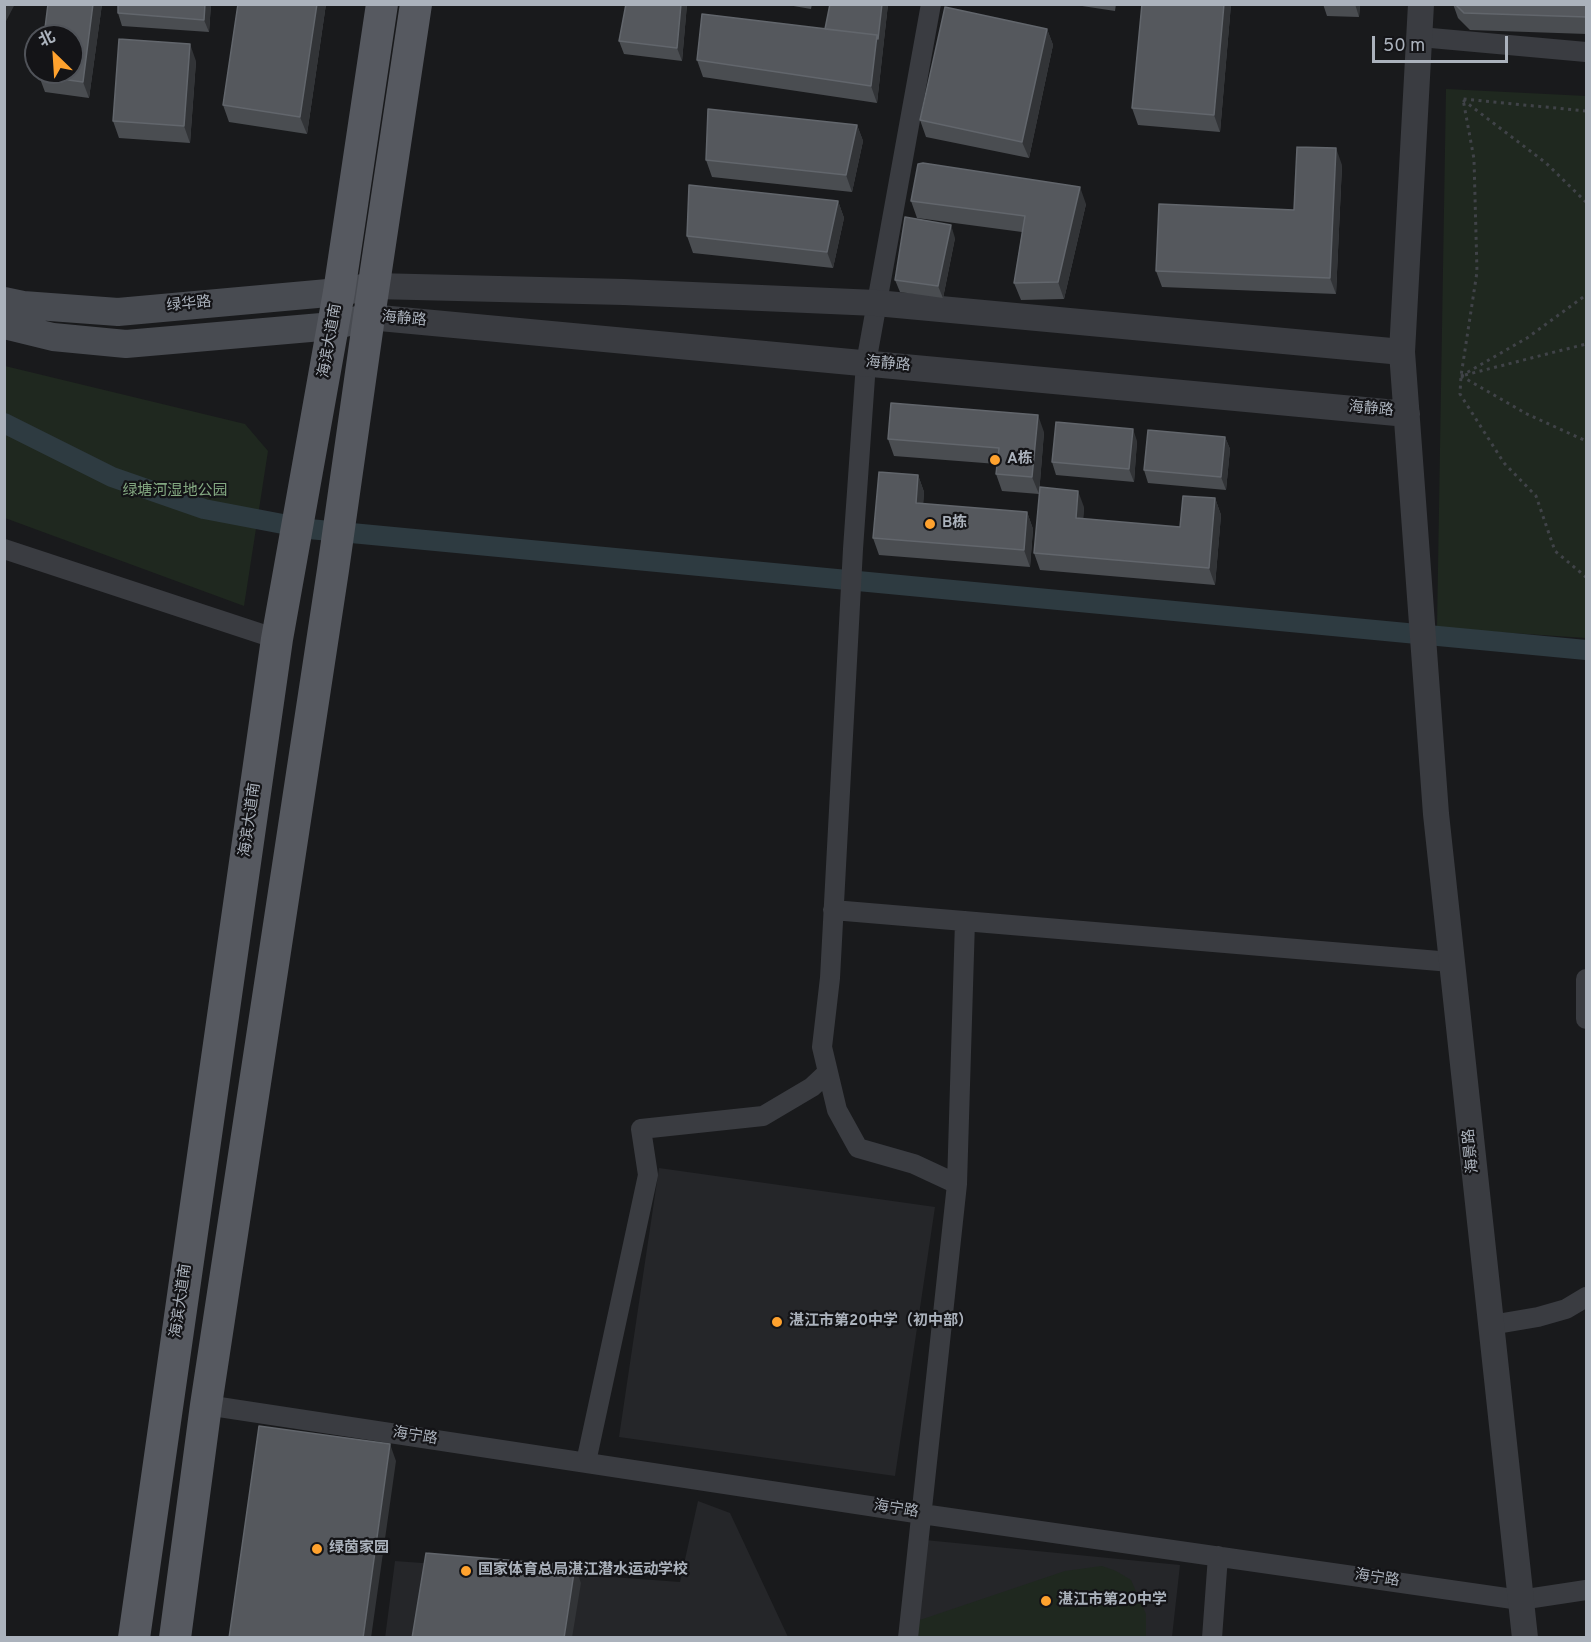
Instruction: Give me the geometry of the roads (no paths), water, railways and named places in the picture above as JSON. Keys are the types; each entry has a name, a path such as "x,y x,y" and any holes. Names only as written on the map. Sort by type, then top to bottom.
{"main road":[{"name":"海滨大道南","path":"134,1638 278,639 339,292 382,4"},
{"path":"175,1638 206,1405 333,570 416,4"},
{"name":"绿华路","path":"4,301 23,305 118,312 339,292 374,286"},
{"path":"4,325 53,337 126,344 333,326 369,317"}],"street":[{"path":"930,4 866,363 848,628 830,978 822,1047 837,1110 858,1148 914,1164 957,1184"},
{"name":"海景路","path":"1421,4 1402,352 1436,814 1525,1638"},
{"path":"1419,37 1587,52"},
{"name":"海静路","path":"374,286 624,292 876,303 1402,352"},
{"name":"海静路","path":"369,317 1407,414"},
{"path":"4,549 278,639"},
{"path":"833,910 1451,962"},
{"path":"909,1638 957,1184 965,921"},
{"path":"1587,979 1587,1019"},
{"path":"586,1462 648,1175 641,1129 763,1116 812,1088 828,1072"},
{"path":"1491,1325 1538,1317 1566,1309 1587,1297"},
{"name":"海宁路","path":"206,1405 922,1514 1520,1600 1587,1590"},
{"path":"1212,1638 1217,1556"}],"waterway":[{"path":"4,423 112,477 204,509 309,529 1586,650"}],"place":[{"name":"A栋","path":"995,460"},
{"name":"B栋","path":"930,524"},
{"name":"湛江市第20中学（初中部）","path":"777,1322"},
{"name":"绿茵家园","path":"317,1549"},
{"name":"国家体育总局湛江潜水运动学校","path":"466,1571"},
{"name":"湛江市第20中学","path":"1046,1601"}],"park label":[{"name":"绿塘河湿地公园","path":"175,492"}]}
